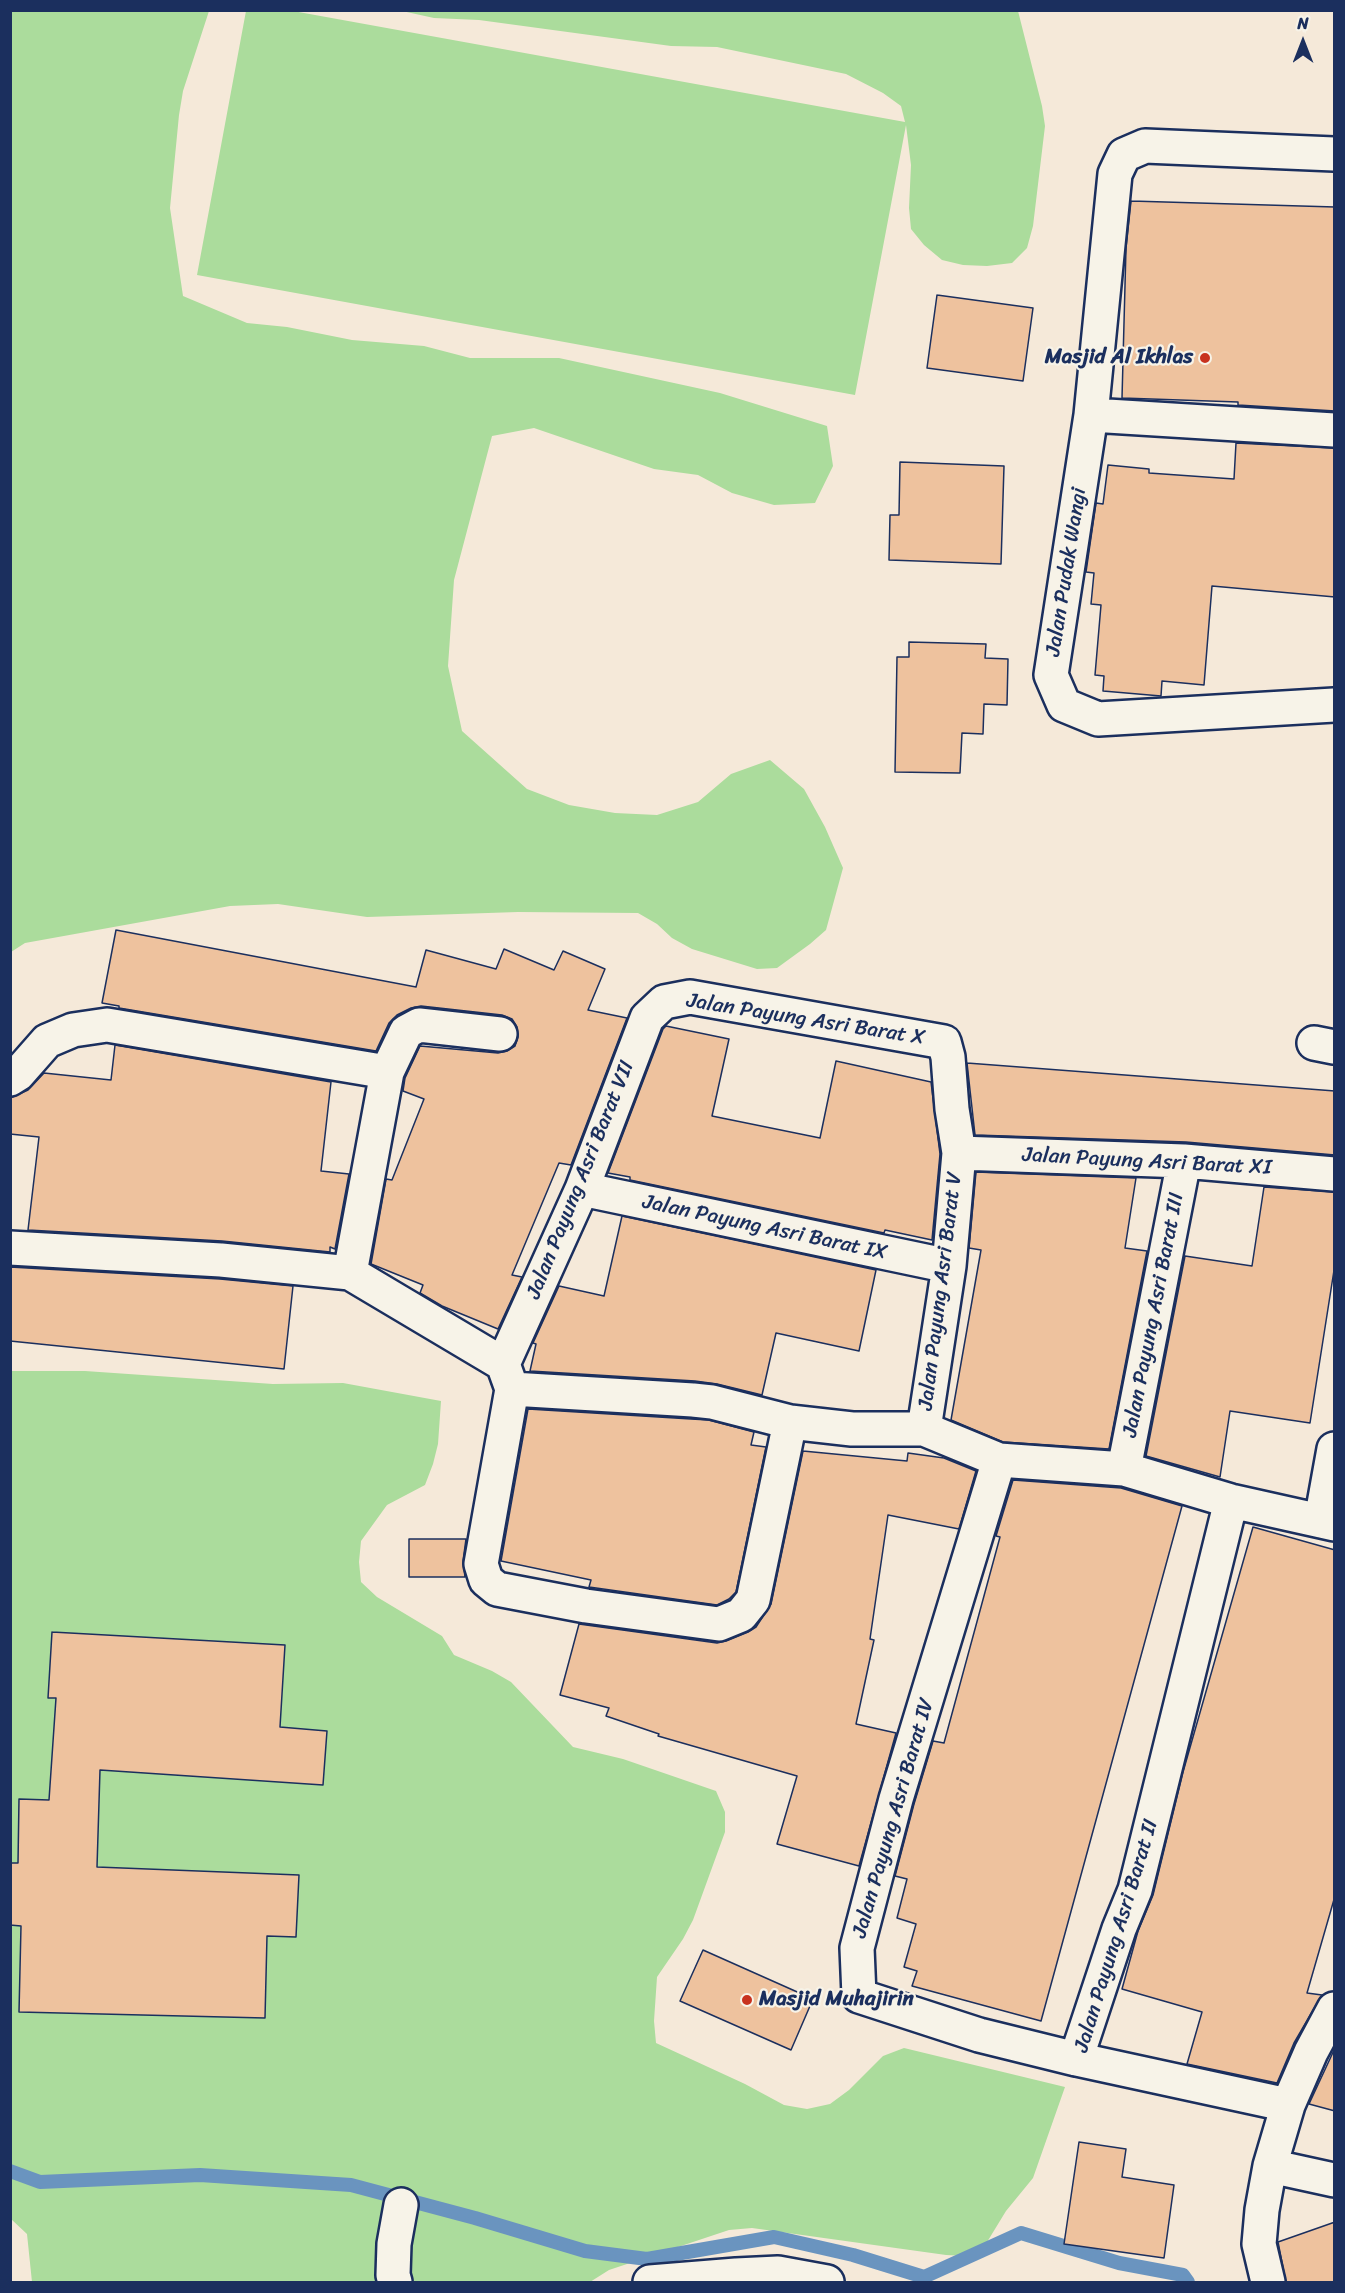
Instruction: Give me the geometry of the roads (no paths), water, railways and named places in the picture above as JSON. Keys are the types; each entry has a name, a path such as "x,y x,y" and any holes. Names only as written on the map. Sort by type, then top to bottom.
{"street":[{"name":"Jalan Pudak Wangi","path":"1335,154 1145,146 1124,155 1115,174 1091,415 1051,675 1064,705 1098,719 1335,705"},
{"path":"1091,415 1335,430"},
{"name":"Jalan Payung Asri Barat X","path":"664,1002 690,997 944,1042 948,1057 952,1109 959,1153"},
{"name":"Jalan Payung Asri Barat VII","path":"664,1002 647,1018 507,1376 482,1564 486,1580 497,1589 586,1606 719,1624 741,1615 753,1600 790,1422"},
{"path":"10,1079 18,1074 47,1041 73,1030 107,1024 387,1072"},
{"path":"350,1273 387,1072 406,1032 419,1024 500,1034"},
{"name":"Jalan Payung Asri Barat XI","path":"959,1153 1184,1161 1335,1174"},
{"name":"Jalan Payung Asri Barat V","path":"924,1429 949,1266 959,1153"},
{"name":"Jalan Payung Asri Barat III","path":"1124,1469 1184,1161"},
{"name":"Jalan Payung Asri Barat IX","path":"582,1189 949,1266"},
{"path":"10,1248 221,1260 350,1273 507,1376 703,1401 790,1422 852,1429 870,1427 924,1429 999,1460 1124,1469 1231,1501 1328,1523 1335,1449"},
{"name":"Jalan Payung Asri Barat IV","path":"999,1460 896,1799 857,1948 859,1996 979,2035 1076,2059"},
{"name":"Jalan Payung Asri Barat II","path":"1231,1501 1136,1890 1119,1929 1076,2059 1288,2105"},
{"path":"1268,2283 1259,2244 1270,2166 1288,2105 1311,2052 1335,2009"},
{"path":"1270,2166 1335,2180"},
{"path":"395,2283 394,2244 401,2205"},
{"path":"650,2283 683,2278 737,2279 778,2273 826,2283"}],"waterway":[{"path":"10,2171 40,2182 200,2175 351,2185 475,2218 585,2251 647,2259 774,2237 853,2255 924,2277 1021,2233 1119,2263 1183,2275 1188,2282"}],"place":[{"name":"Masjid Al Ikhlas","path":"1205,358"},
{"name":"Masjid Muhajirin","path":"747,2000"}]}
